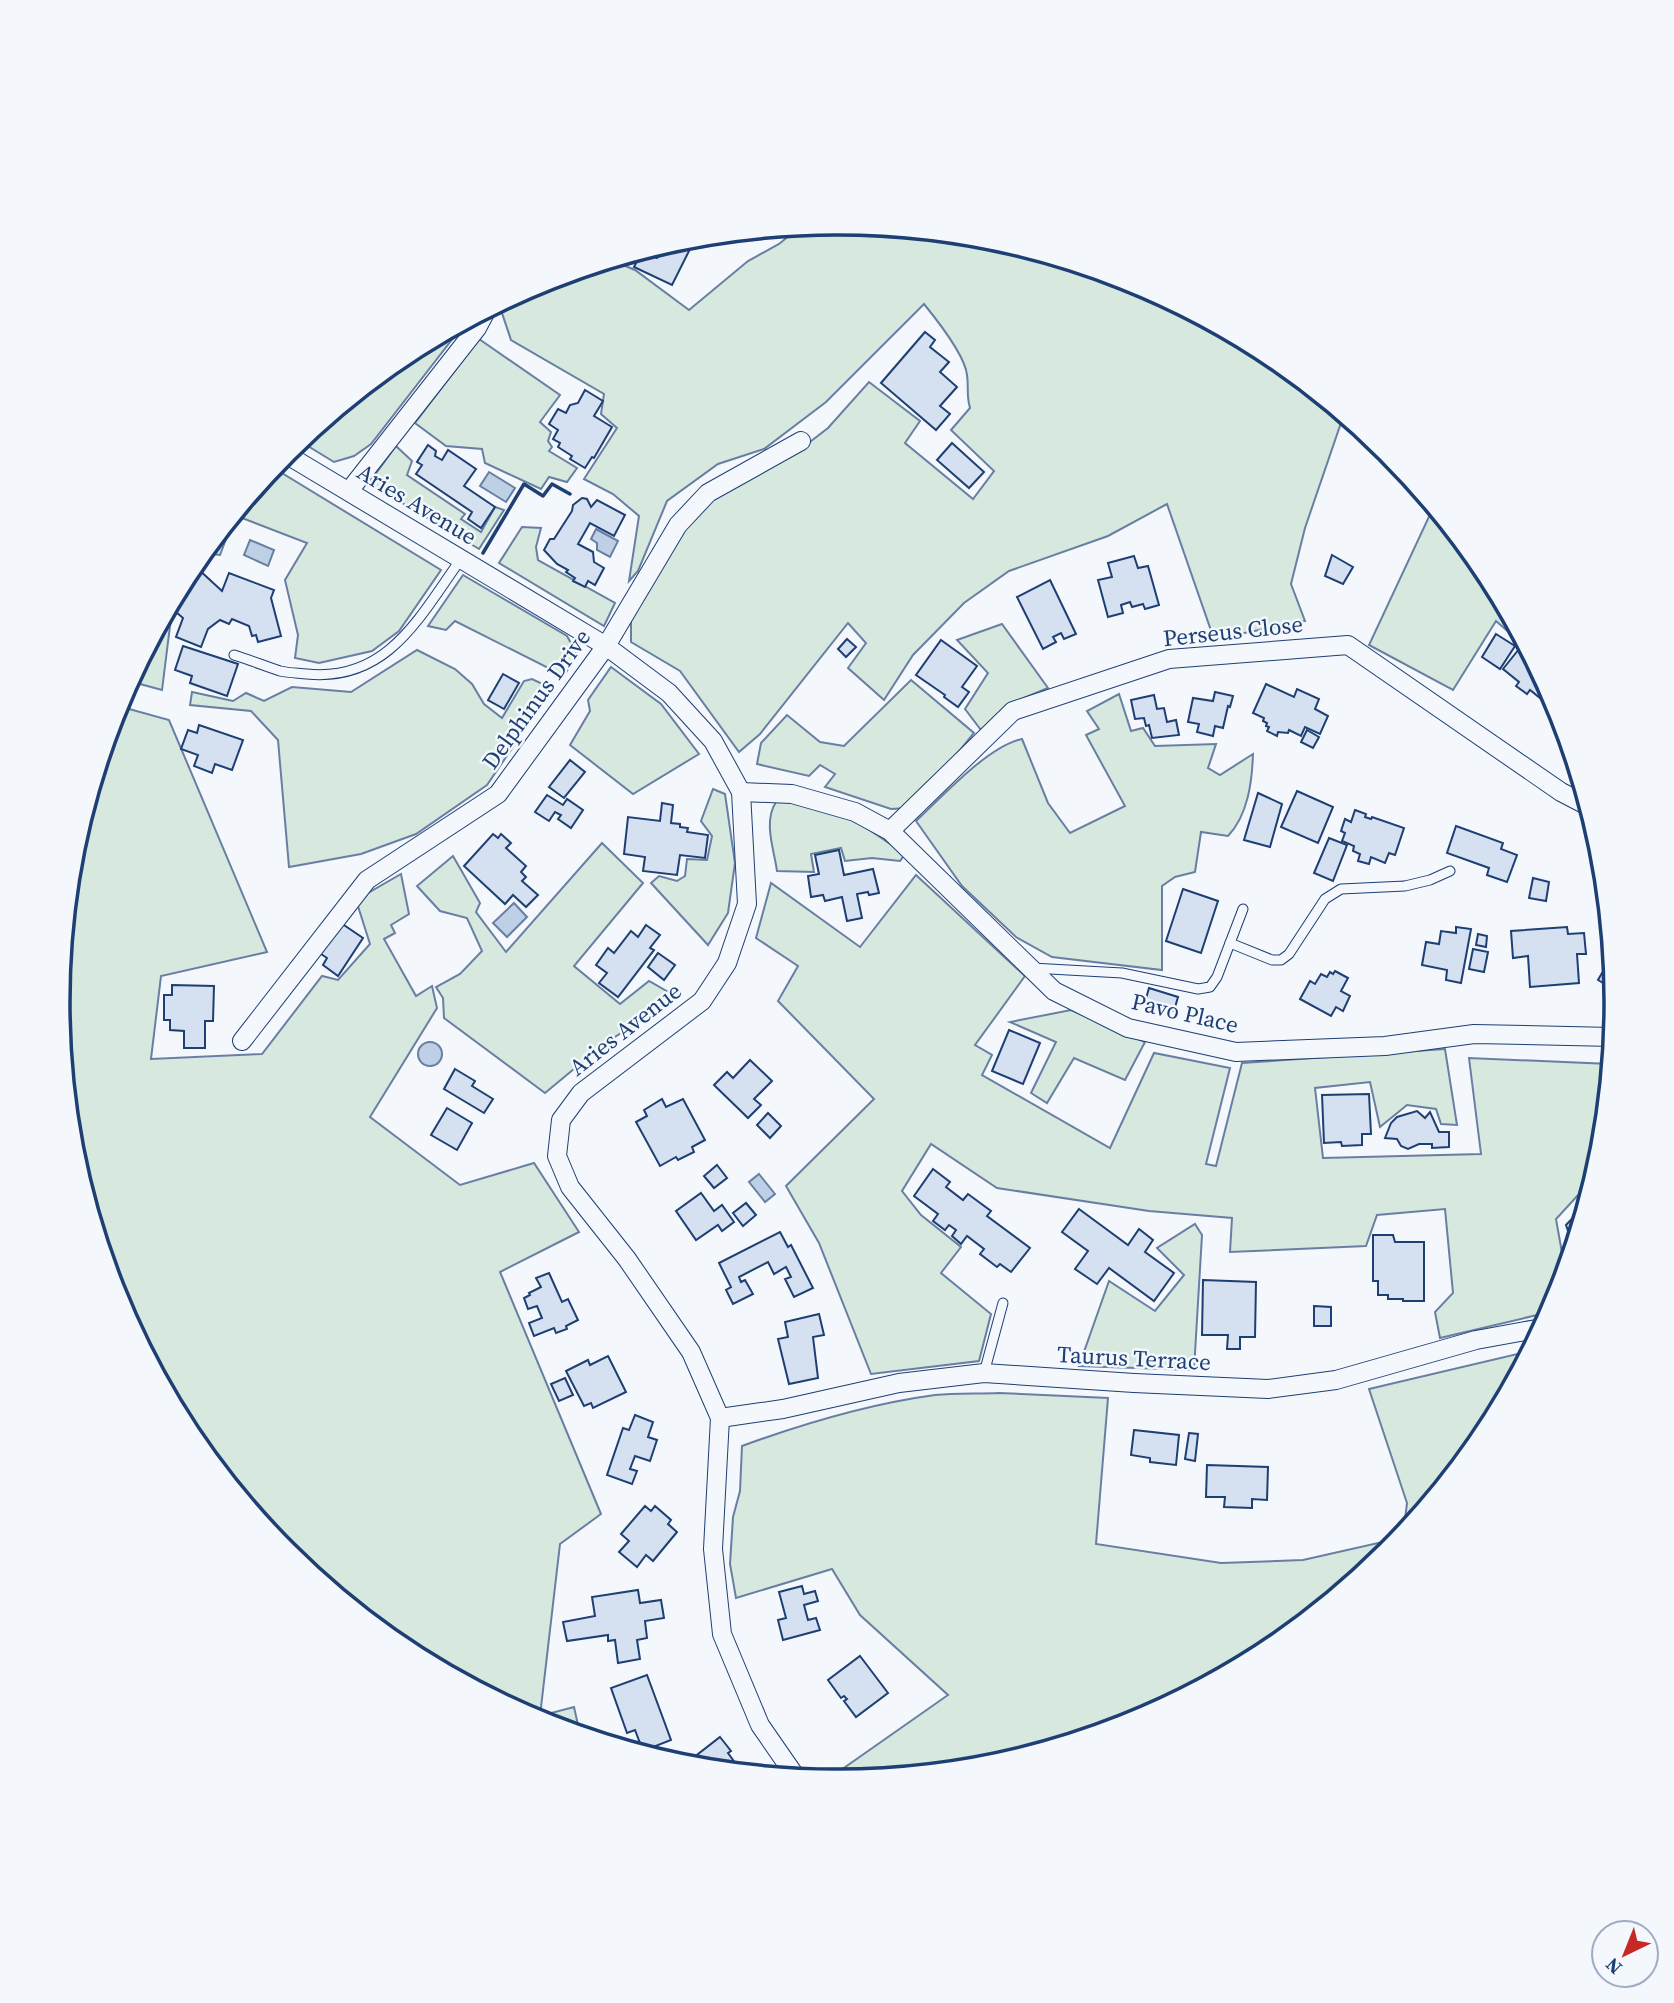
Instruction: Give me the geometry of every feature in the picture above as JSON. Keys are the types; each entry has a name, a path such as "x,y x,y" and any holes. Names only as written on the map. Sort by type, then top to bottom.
{"street":[{"path":"349,492 479,324"},
{"name":"Delphinus Drive","path":"242,1041 367,880 498,794 606,646 678,525 708,493 801,441"},
{"name":"Aries Avenue","path":"295,459 606,646 669,692 713,741 741,792 747,904 727,963 702,1001 581,1093 561,1120 557,1156 570,1186 627,1259 691,1352 720,1418 713,1549 722,1634 760,1725 789,1767"},
{"name":"Perseus Close","path":"890,831 1013,711 1169,659 1348,645 1561,792 1577,800"},
{"name":"Pavo Place","path":"741,792 792,794 855,812 890,831 1054,991 1128,1028 1236,1052 1385,1046 1474,1034 1603,1037"},
{"name":"Taurus Terrace","path":"720,1418 783,1409 898,1383 984,1373 1268,1389 1336,1380 1476,1340 1530,1330"}],"lane":[{"path":"234,655 283,671 323,675 359,669 390,650 412,628 461,559"},
{"path":"1230,943 1272,960 1282,960 1289,954 1325,899 1340,889 1405,886 1450,872"},
{"path":"1030,968 1122,973 1198,989 1210,987 1217,977 1243,909"},
{"path":"984,1373 1003,1303"}],"shaded area":[{"path":"789,236 887,236 987,249 1036,261 1084,275 1176,314 1220,337 1304,393 1341,423 1305,528 1291,584 1305,621 1214,639 1167,504 1108,536 1009,571 964,603 913,655 884,700 848,668 866,643 848,623 760,734 739,752 680,671 631,642 631,616 687,526 715,498 793,455 828,428 869,382 920,421 905,443 973,499 994,471 951,430 970,408 967,375 961,358 950,338 924,304 826,402 764,449 718,464 667,501 638,571 629,581 639,516 613,494 584,479 617,428 601,414 604,394 511,340 502,313 543,293 624,265 635,270 689,310 748,261"},
{"path":"454,337 371,444 354,456 334,462 308,446 370,393"},
{"path":"479,339 560,395 540,422 551,432 548,441 552,447 549,451 577,468 567,482 549,477 541,489 485,463 482,449 446,446 415,423"},
{"path":"396,446 412,461 407,475 465,514 461,519 481,532 495,507 504,510 479,549 369,483"},
{"path":"282,473 441,570 399,631 372,651 319,663 295,658 298,635 285,580 307,543 242,518"},
{"path":"1430,515 1475,575 1509,632 1496,621 1453,690 1369,645"},
{"path":"522,527 541,528 536,547 538,560 615,603 604,626 499,563"},
{"path":"227,536 220,555 214,554"},
{"path":"463,575 567,636 577,654 564,676 455,621 446,630 428,626"},
{"path":"170,623 162,690 139,684"},
{"path":"1002,624 1048,688 1009,704 981,730 965,709 988,673 957,640"},
{"path":"417,650 455,669 472,684 484,704 502,718 524,681 532,679 549,687 487,785 416,834 361,854 289,867 278,740 251,711 190,705 192,692 233,701 246,693 264,701 292,687 351,692"},
{"path":"611,667 661,704 699,754 633,794 570,745 590,711 588,700"},
{"path":"911,680 974,733 942,772 907,808 891,809 825,787 835,774 820,765 809,776 757,764 761,743 787,715 820,742 844,746"},
{"path":"1119,694 1131,731 1143,728 1155,746 1216,744 1208,768 1220,775 1253,754 1248,798 1235,828 1228,836 1201,832 1195,872 1175,877 1162,886 1162,970 1052,957 1016,937 962,886 916,821 980,762 995,751 1022,739 1048,803 1070,833 1125,806 1086,735 1099,729 1087,711"},
{"path":"128,709 169,720 267,952 161,976 151,1059 262,1054 322,976 338,980 370,944 356,900 401,874 409,914 391,925 395,933 384,939 416,996 432,986 437,1008 370,1117 460,1185 534,1163 579,1232 500,1272 601,1514 560,1544 541,1709 453,1666 370,1610 331,1578 260,1507 228,1468 199,1428 149,1341 128,1295 96,1200 77,1102 70,1002 77,901 85,852 96,803"},
{"path":"713,789 725,794 735,863 728,913 708,945 651,883 659,876 677,881 685,876 687,859 707,860 712,836 701,821"},
{"path":"788,799 843,812 905,854 900,861 872,858 845,861 841,848 811,854 814,872 777,871 770,818 776,802"},
{"path":"602,843 643,883 574,966 620,1004 649,981 677,997 604,1044 545,1093 444,1018 443,998 436,987 460,974 482,951 467,918 440,911 417,886 453,856 480,903 476,912 506,952"},
{"path":"916,875 1025,976 975,1045 992,1055 982,1075 1110,1148 1154,1053 1230,1068 1206,1164 1216,1166 1242,1063 1445,1049 1457,1125 1441,1124 1436,1109 1407,1105 1380,1127 1370,1082 1315,1088 1323,1158 1481,1154 1469,1058 1601,1064 1589,1151 1579,1194 1556,1219 1562,1251 1537,1315 1440,1338 1435,1312 1453,1293 1445,1209 1377,1215 1366,1246 1230,1252 1232,1218 1149,1211 997,1188 931,1144 902,1191 921,1215 961,1247 941,1273 991,1314 979,1361 871,1374 819,1243 786,1186 874,1099 778,1001 798,966 756,938 771,883 860,947"},
{"path":"1071,1010 1145,1042 1125,1080 1074,1058 1047,1103 1031,1093 1056,1042 1010,1022"},
{"path":"1195,1224 1202,1235 1194,1370 1079,1366 1109,1281 1155,1311 1184,1275 1157,1248"},
{"path":"1518,1354 1475,1428 1405,1516 1407,1503 1369,1389"},
{"path":"999,1393 1108,1398 1096,1544 1221,1563 1303,1560 1380,1542 1343,1578 1263,1639 1220,1666 1131,1710 1084,1728 987,1754 937,1762 843,1769 948,1695 860,1615 832,1569 736,1598 730,1564 733,1517 740,1491 742,1446 861,1409 935,1395"},
{"path":"574,1707 578,1723 551,1713"}],"water":[{"path":"489,472 515,488 506,502 480,486"},
{"path":"596,529 618,541 610,557 597,550 597,543 591,539"},
{"path":"250,540 274,550 268,566 244,555"},
{"path":"514,903 527,917 507,937 493,923"},
{"path":"430,1042 441,1049 442,1054 435,1065 430,1066 419,1059 418,1054 425,1043"},
{"path":"759,1174 775,1194 765,1202 749,1182"}],"building":[{"path":"690,248 672,285 634,267 637,261"},
{"path":"925,332 935,340 930,347 949,362 940,372 957,387 940,406 950,414 936,430 881,383"},
{"path":"585,390 603,401 594,416 612,427 585,468 570,459 572,456 558,447 560,443 553,439 558,430 549,424 558,409 566,413 570,405 578,403"},
{"path":"952,443 984,472 969,488 937,460"},
{"path":"428,445 436,451 435,456 442,460 448,450 476,469 464,486 495,507 481,528 468,519 472,512 416,474 422,465 417,462"},
{"path":"582,498 587,499 591,507 597,500 625,515 614,536 590,523 578,544 593,552 594,562 604,568 595,585 588,581 585,587 573,581 575,578 566,572 568,570 557,564 544,550 550,539 554,539 573,505"},
{"path":"1332,555 1353,567 1343,584 1325,576"},
{"path":"1134,556 1138,568 1148,566 1159,605 1145,609 1143,604 1132,607 1130,602 1121,605 1123,613 1108,617 1098,580 1112,577 1108,563"},
{"path":"201,572 222,591 229,573 274,590 271,598 281,636 258,642 256,635 252,636 249,626 232,619 229,624 220,620 208,629 201,647 176,637 183,618 176,612"},
{"path":"1050,580 1076,634 1064,639 1061,633 1053,637 1056,642 1043,649 1017,597"},
{"path":"1496,634 1515,646 1500,669 1482,657"},
{"path":"847,639 856,647 846,657 838,649"},
{"path":"941,640 977,666 962,687 969,692 958,707 916,675"},
{"path":"183,646 238,664 227,696 190,683 192,676 175,670"},
{"path":"1518,650 1542,700 1530,690 1527,694 1516,686 1519,682 1503,669"},
{"path":"503,674 519,683 504,709 488,700"},
{"path":"1266,684 1294,697 1297,689 1319,699 1315,709 1328,716 1320,734 1305,727 1301,736 1289,730 1288,733 1278,732 1277,736 1267,731 1269,727 1263,721 1264,718 1253,713"},
{"path":"1215,692 1233,696 1223,728 1215,726 1213,736 1197,732 1199,724 1188,722 1193,698 1213,701"},
{"path":"1154,695 1157,709 1164,708 1167,722 1176,720 1179,735 1152,738 1144,718 1135,719 1131,700"},
{"path":"199,725 243,740 232,770 215,764 212,773 194,766 198,755 181,749 188,730 197,733"},
{"path":"1307,730 1319,737 1313,748 1301,742"},
{"path":"570,760 585,772 564,798 549,787"},
{"path":"1297,791 1333,807 1318,843 1281,827"},
{"path":"1258,793 1282,804 1270,847 1244,840"},
{"path":"547,795 563,805 567,799 583,810 571,828 558,819 561,815 555,812 549,821 535,812"},
{"path":"662,803 673,805 671,823 688,828 687,832 708,835 705,858 680,855 677,875 643,871 645,857 624,854 628,817 660,821"},
{"path":"1355,810 1366,814 1365,817 1404,828 1395,855 1389,853 1385,863 1371,857 1369,864 1358,861 1360,854 1353,851 1354,846 1342,841 1345,833 1341,831 1345,819 1351,822"},
{"path":"1456,826 1503,843 1501,849 1517,855 1507,882 1487,875 1489,868 1447,853"},
{"path":"493,834 498,838 501,834 511,843 506,848 526,866 521,872 526,877 522,881 538,895 526,907 513,895 505,904 464,866"},
{"path":"1329,838 1347,845 1333,881 1314,873"},
{"path":"839,850 844,875 873,869 879,893 857,894 862,918 847,921 842,897 825,901 823,895 811,897 808,876 819,874 815,855"},
{"path":"1533,878 1549,882 1546,901 1529,898"},
{"path":"1183,889 1218,901 1201,953 1166,941"},
{"path":"338,921 363,938 338,976 323,965 327,958 318,952"},
{"path":"646,925 660,935 650,948 654,950 618,997 599,983 607,973 596,965 608,948 614,953 631,931 638,937"},
{"path":"1456,927 1471,929 1461,983 1446,980 1447,970 1422,965 1426,942 1439,944 1441,931 1456,933"},
{"path":"1567,927 1568,934 1584,933 1586,954 1577,954 1579,983 1530,987 1528,956 1513,958 1511,931"},
{"path":"1478,934 1487,936 1486,947 1476,945"},
{"path":"1473,949 1488,952 1484,972 1469,969"},
{"path":"658,953 675,965 664,980 648,967"},
{"path":"1335,971 1348,978 1341,991 1350,996 1343,1011 1336,1007 1331,1016 1300,999 1310,981 1315,984 1321,974 1327,977 1330,972 1333,974"},
{"path":"172,985 214,986 213,1021 205,1021 205,1048 184,1048 184,1031 170,1030 170,1020 164,1020 164,995 172,995"},
{"path":"1149,988 1178,997 1174,1011 1145,1002"},
{"path":"1009,1030 1040,1043 1023,1084 992,1071"},
{"path":"750,1060 772,1081 754,1099 761,1105 748,1118 714,1085 727,1072 733,1078"},
{"path":"455,1069 475,1081 472,1086 493,1099 484,1113 444,1089"},
{"path":"1369,1094 1371,1134 1362,1134 1362,1145 1324,1143 1322,1095"},
{"path":"662,1099 666,1107 683,1099 705,1140 692,1147 694,1152 678,1160 676,1157 660,1166 636,1122 647,1116 644,1110"},
{"path":"447,1108 472,1123 457,1150 431,1135"},
{"path":"1417,1111 1425,1118 1430,1112 1439,1132 1449,1132 1449,1147 1432,1148 1432,1144 1419,1144 1408,1149 1401,1146 1397,1139 1385,1138 1391,1123 1397,1117"},
{"path":"768,1113 781,1126 770,1138 757,1125"},
{"path":"717,1165 727,1178 714,1188 704,1176"},
{"path":"933,1169 950,1182 946,1187 963,1200 968,1194 991,1211 987,1216 1030,1248 1011,1272 1000,1264 997,1267 980,1254 984,1249 967,1236 961,1244 952,1236 956,1230 949,1225 945,1230 933,1221 938,1214 914,1196"},
{"path":"701,1193 714,1211 722,1205 734,1222 722,1231 718,1225 696,1240 676,1211"},
{"path":"746,1203 756,1215 743,1226 733,1213"},
{"path":"1079,1209 1128,1245 1139,1229 1153,1240 1145,1252 1174,1273 1154,1301 1109,1268 1097,1284 1075,1269 1088,1251 1062,1232"},
{"path":"780,1232 788,1247 791,1245 813,1288 794,1297 785,1279 791,1277 786,1267 774,1274 768,1262 739,1277 741,1282 745,1280 753,1294 733,1304 726,1290 731,1287 719,1263"},
{"path":"1373,1235 1393,1235 1395,1242 1424,1242 1424,1301 1403,1301 1388,1299 1388,1295 1378,1295 1378,1281 1373,1281"},
{"path":"549,1273 562,1302 568,1299 578,1320 566,1326 567,1329 556,1333 554,1328 534,1336 529,1323 542,1318 537,1306 528,1309 524,1298 541,1287 536,1278"},
{"path":"1203,1280 1256,1282 1255,1337 1240,1337 1240,1349 1227,1349 1228,1335 1202,1335"},
{"path":"1314,1306 1331,1307 1331,1326 1314,1326"},
{"path":"819,1314 824,1335 813,1337 818,1378 789,1384 778,1339 788,1337 785,1322"},
{"path":"608,1356 626,1392 593,1408 591,1403 584,1406 566,1371 588,1360 590,1365"},
{"path":"565,1378 573,1395 559,1401 551,1384"},
{"path":"635,1415 653,1422 648,1437 657,1440 650,1461 635,1456 630,1469 637,1471 632,1484 607,1475 623,1428 629,1430"},
{"path":"1134,1430 1179,1435 1176,1465 1150,1462 1150,1458 1131,1455"},
{"path":"1189,1433 1198,1434 1195,1461 1185,1459"},
{"path":"1207,1465 1268,1467 1267,1500 1252,1499 1252,1508 1224,1507 1225,1497 1206,1497"},
{"path":"645,1506 651,1511 655,1506 671,1520 668,1524 677,1532 653,1561 646,1555 637,1567 619,1552 629,1541 621,1534"},
{"path":"802,1586 804,1594 815,1591 818,1601 804,1605 808,1620 816,1618 820,1630 783,1640 778,1620 786,1618 779,1592"},
{"path":"638,1590 640,1603 661,1600 664,1618 645,1621 647,1638 637,1640 640,1659 618,1663 615,1640 608,1641 608,1635 567,1641 563,1622 595,1616 592,1597"},
{"path":"860,1656 888,1693 856,1717 844,1701 847,1699 844,1696 841,1698 828,1680"},
{"path":"647,1675 671,1740 655,1746 640,1742 635,1730 627,1733 611,1688"},
{"path":"720,1737 731,1751 728,1753 734,1762 696,1755"}],"wall":[{"path":"483,553 524,484 543,496 552,484 570,494"}]}
